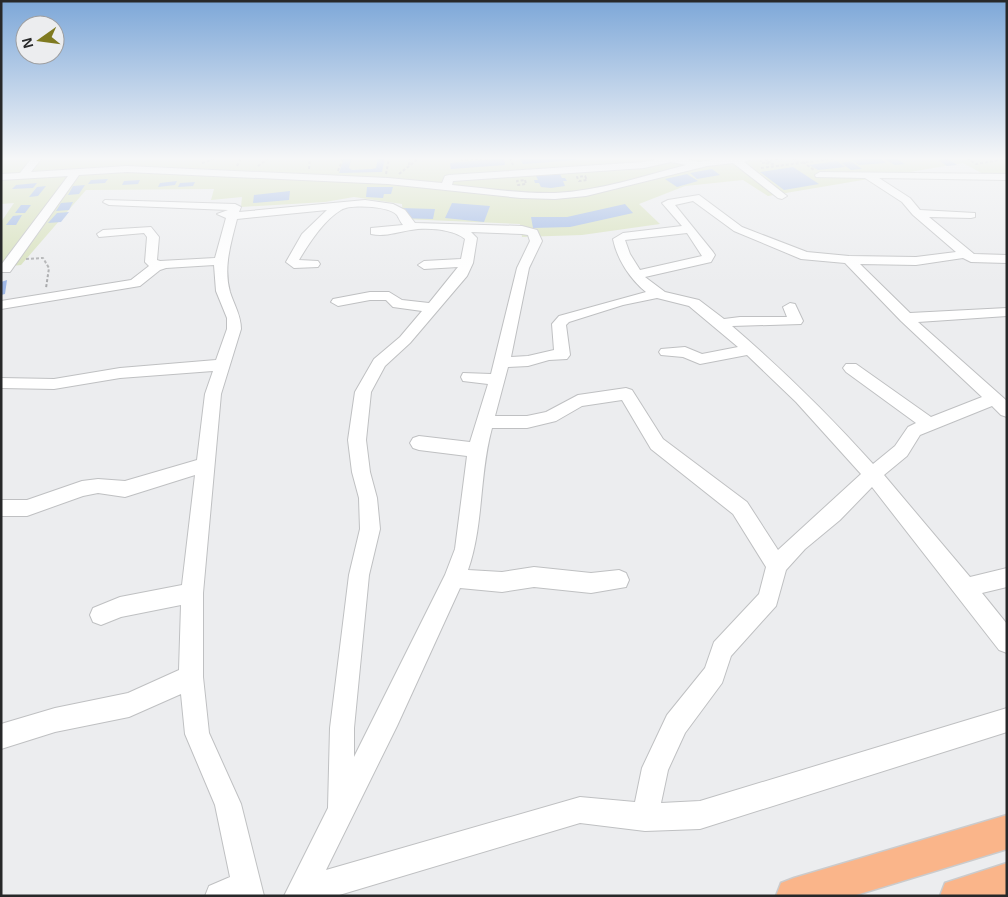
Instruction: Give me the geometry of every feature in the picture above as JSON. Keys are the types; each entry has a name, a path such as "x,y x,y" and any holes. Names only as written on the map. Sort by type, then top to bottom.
{"main road":[{"path":"794,896 1007,832"},
{"path":"958,896 1007,880"}],"street":[{"path":"9,265 56,200"},
{"path":"637,275 707,259 709,255 668,203 682,200"},
{"path":"699,200 738,229 781,248 805,256 849,260 916,261 965,254"},
{"path":"906,200 917,213 939,229 965,254 979,260 1007,259"},
{"path":"109,202 235,207 220,261 223,291 234,318 234,329 213,394 192,593 191,676 197,734 228,804 247,891 219,896"},
{"path":"208,212 234,216 339,204 365,203 389,206 401,212 406,222 412,226"},
{"path":"314,264 294,264 292,262 306,237 339,204"},
{"path":"917,213 971,215"},
{"path":"299,894 454,578 465,549 477,450 500,371 523,268 536,241 533,234 522,230 412,226 393,231 375,230"},
{"path":"103,234 147,229 153,237 151,262 160,266 220,261"},
{"path":"341,808 342,728 359,575 370,528 368,498 361,472 357,440 363,392 378,363 405,340 460,276 467,263 471,238 460,229"},
{"path":"658,294 637,275 620,252 619,239 623,236 690,229"},
{"path":"849,260 906,318 1000,405"},
{"path":"424,265 467,263"},
{"path":"1,305 135,283 160,266"},
{"path":"469,377 500,371 548,355 562,355 559,324 564,319 620,302 658,294 691,302 722,324 815,412 872,475 966,588 1007,642"},
{"path":"338,302 370,296 389,296 398,304 433,308"},
{"path":"722,324 734,321 782,323 796,321 790,307"},
{"path":"906,318 1007,312"},
{"path":"666,352 685,352 700,359 750,349"},
{"path":"1,383 54,384 120,373 221,365"},
{"path":"851,368 930,424"},
{"path":"486,422 535,420 550,417 578,402 626,394 657,444 740,508 777,566"},
{"path":"645,817 655,768 676,724 714,675 722,650 768,599 777,566 798,542 834,514 872,475 901,451 914,431 930,424 1000,405"},
{"path":"419,443 477,450"},
{"path":"1,508 27,508 82,489 98,486 125,489 205,465"},
{"path":"454,578 502,582 534,577 591,583 619,580"},
{"path":"966,588 1007,577"},
{"path":"100,615 120,608 192,593"},
{"path":"1,737 55,720 129,705 191,676"},
{"path":"299,894 580,810 645,817 700,814 1007,720"}],"path":[{"path":"9,265 43,258 49,268 46,287 42,297"}],"green space":[{"path":"1,200 77,200 21,265 1,267 1,222 14,203 1,204"},
{"path":"242,200 337,200 325,202 241,207"},
{"path":"374,200 650,200 639,204 660,224 582,235 522,237 520,224 403,219 402,204"}],"building":[{"path":"253,200 289,200 289,200 253,203"},
{"path":"73,202 69,210 56,211 61,203"},
{"path":"452,203 490,206 484,222 445,218"},
{"path":"625,204 633,213 570,227 533,228 531,217 567,217"},
{"path":"21,205 31,205 25,213 15,213"},
{"path":"400,208 435,209 433,219 397,218"},
{"path":"69,212 61,222 48,223 57,213"},
{"path":"22,215 16,225 6,225 13,216"},
{"path":"7,280 5,294 1,295 1,282"}]}
